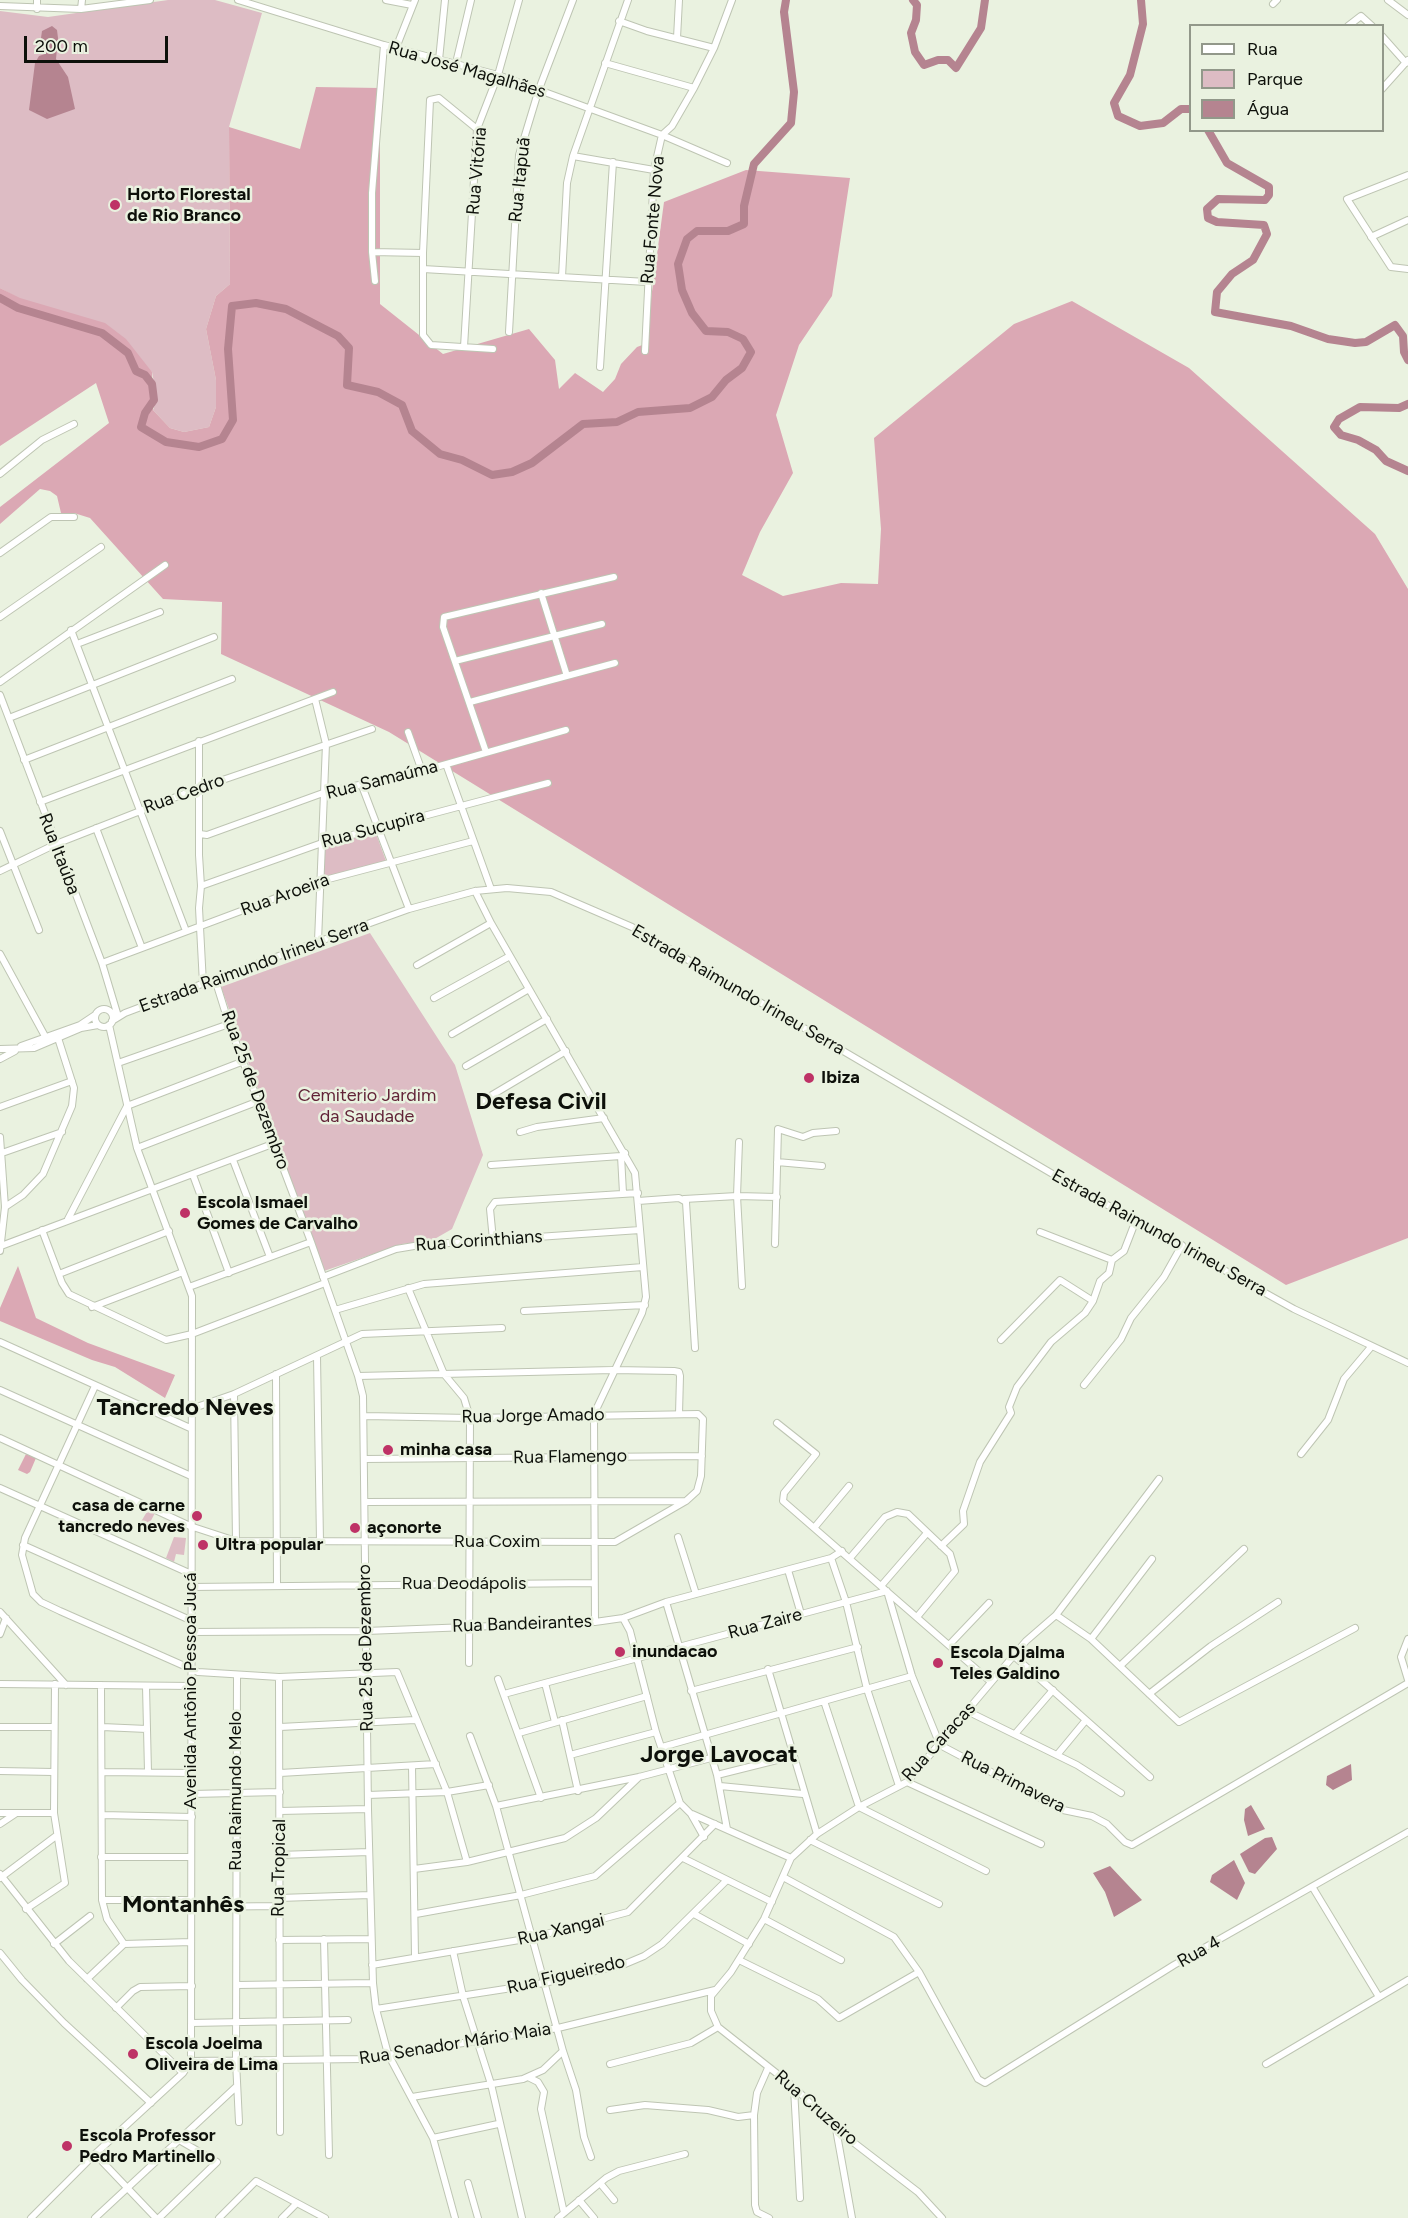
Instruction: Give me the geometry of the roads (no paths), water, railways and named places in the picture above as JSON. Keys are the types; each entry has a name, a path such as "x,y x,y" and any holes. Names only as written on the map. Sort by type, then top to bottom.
{"street":[{"path":"37,0 37,9"},
{"path":"81,9 82,0"},
{"path":"0,6 81,9 150,0"},
{"name":"Rua José Magalhães","path":"238,0 384,45 498,75 662,135 727,163"},
{"path":"386,0 413,3 396,48"},
{"path":"439,60 445,0"},
{"path":"456,63 471,0"},
{"name":"Rua Vitória","path":"464,347 477,129 498,75 519,0"},
{"name":"Rua Itapuã","path":"509,332 519,155 539,90 573,0"},
{"path":"562,277 567,183 573,156 588,107 628,0"},
{"path":"677,38 679,0"},
{"name":"Rua Fonte Nova","path":"645,351 654,170 662,135 672,126 694,88 714,48 732,0"},
{"path":"1391,1 1408,15"},
{"path":"1351,24 1361,16 1370,24"},
{"path":"620,21 647,32 714,48"},
{"path":"1384,37 1407,62 1384,88"},
{"path":"375,281 372,252 372,193 384,45"},
{"path":"605,63 694,88"},
{"path":"477,129 439,98 430,100 423,253 423,335 430,345 493,349"},
{"path":"573,156 654,170"},
{"path":"600,367 613,162"},
{"path":"1408,175 1347,199 1391,267 1400,270 1408,269"},
{"path":"1371,237 1408,220"},
{"path":"372,252 423,253"},
{"path":"423,269 647,282"},
{"path":"0,474 42,440 74,423"},
{"path":"0,553 51,517 74,517"},
{"path":"0,616 101,547"},
{"path":"0,682 165,565"},
{"path":"486,752 455,662 442,620 444,617 614,577"},
{"path":"541,593 567,676"},
{"path":"77,644 160,612"},
{"path":"455,662 602,624"},
{"path":"71,630 186,931"},
{"path":"9,718 214,637"},
{"path":"470,702 615,663"},
{"path":"24,760 232,679"},
{"path":"40,802 333,692"},
{"name":"Rua Itaúba","path":"0,695 102,963 113,1012 110,1023"},
{"path":"315,699 326,744 318,941"},
{"name":"Rua Cedro","path":"0,871 56,844 199,788 372,729"},
{"name":"Rua Samaúma","path":"200,834 207,834 323,793 422,771 566,730"},
{"path":"408,732 422,771"},
{"path":"199,741 200,926 203,984"},
{"path":"446,764 491,889"},
{"name":"Rua Sucupira","path":"201,886 322,843 548,783"},
{"path":"362,786 409,909"},
{"path":"96,828 142,948"},
{"path":"0,831 39,930"},
{"name":"Rua Aroeira","path":"102,963 321,881 473,841"},
{"name":"Estrada Raimundo Irineu Serra","path":"110,1023 125,1013 409,909 475,891 491,889 530,889 551,892 632,927 1136,1220 1294,1309 1406,1364"},
{"path":"475,891 491,923 635,1173 645,1305 594,1414 592,1457 595,1622"},
{"path":"417,965 491,923"},
{"path":"0,954 46,1038"},
{"path":"434,998 510,956"},
{"name":"Rua 25 de Dezembro","path":"215,979 229,1024 275,1143 358,1376 365,1416 364,1585 373,1983 376,2009 388,2054 433,2138 454,2218"},
{"path":"452,1034 529,989"},
{"name":"Estrada Raimundo Irineu Serra","path":"95,1015 100,1010 125,1013"},
{"path":"0,1047 21,1046 46,1038 95,1015 99,1025"},
{"path":"466,1066 547,1020"},
{"path":"0,1047 16,1050 34,1048 58,1038 110,1023"},
{"name":"Avenida Antônio Pessoa Jucá","path":"110,1023 110,1037 137,1148 192,1296 189,1573 192,1632 191,2061"},
{"path":"118,1063 229,1024"},
{"name":"Avenida Antônio Pessoa Jucá","path":"99,1025 110,1037"},
{"path":"5,1207 23,1195 43,1174 75,1096 58,1038"},
{"path":"0,1059 16,1050"},
{"path":"482,1101 566,1051"},
{"path":"68,1219 127,1106 244,1060"},
{"path":"0,1107 72,1081"},
{"path":"137,1148 259,1101"},
{"path":"520,1132 537,1127 604,1118"},
{"path":"775,1244 778,1129 803,1137 813,1133 836,1131"},
{"path":"2,1153 62,1132"},
{"path":"0,1137 5,1207 0,1248 68,1219 275,1143"},
{"path":"739,1142 736,1196 742,1286"},
{"path":"491,1165 623,1154"},
{"path":"623,1154 623,1193"},
{"path":"233,1160 270,1257"},
{"path":"777,1162 822,1166"},
{"path":"193,1175 229,1273"},
{"path":"493,1240 492,1204 638,1193"},
{"path":"638,1201 736,1196 777,1197"},
{"path":"684,1199 695,1348"},
{"path":"941,1546 964,1524 963,1511 980,1462 1011,1413 1009,1407 1017,1387 1051,1342 1085,1313 1093,1301 1100,1281 1109,1273 1112,1260 1124,1251 1136,1220"},
{"name":"Rua Corinthians","path":"42,1230 69,1294 166,1340 192,1334 406,1247 640,1230"},
{"path":"59,1274 169,1231"},
{"path":"1040,1232 1112,1260"},
{"path":"189,1287 311,1242"},
{"path":"1084,1385 1121,1339 1131,1318 1164,1277 1182,1245"},
{"path":"335,1310 424,1284 643,1267"},
{"path":"92,1306 183,1272"},
{"path":"1001,1340 1060,1280 1093,1301"},
{"path":"408,1288 444,1374 464,1398 470,1418 469,1662"},
{"path":"524,1311 645,1305"},
{"path":"191,1409 234,1394 345,1341 374,1332 502,1328"},
{"path":"0,1342 190,1428"},
{"path":"1301,1454 1328,1420 1344,1379 1371,1347"},
{"path":"316,1356 320,1542"},
{"path":"358,1376 613,1370 679,1372 679,1414"},
{"path":"276,1374 277,1586"},
{"path":"95,1386 23,1545 28,1583 33,1594 41,1602 192,1670 279,1677 397,1672 447,1792 466,1862"},
{"path":"0,1390 191,1476"},
{"path":"234,1394 236,1541"},
{"name":"Rua Jorge Amado","path":"365,1416 470,1418 679,1414 702,1416 702,1456"},
{"path":"777,1423 816,1454 784,1493 783,1501 991,1682"},
{"name":"Rua Coxim","path":"0,1438 190,1526 236,1541 594,1543 621,1541 686,1501"},
{"path":"365,1502 686,1501 698,1487 702,1456"},
{"name":"Rua Flamengo","path":"365,1459 702,1456"},
{"name":"Rua Caracas","path":"715,1990 739,1960 764,1919 791,1858 817,1833 859,1807 907,1782 1014,1656 1056,1615 1159,1479"},
{"path":"814,1528 849,1486"},
{"path":"0,1488 189,1573"},
{"path":"850,1558 883,1519 897,1512 905,1512 950,1554 955,1571 917,1617"},
{"path":"884,1588 927,1533"},
{"path":"678,1537 696,1594"},
{"path":"23,1545 190,1620"},
{"path":"1121,1665 1244,1549"},
{"name":"Rua Bandeirantes","path":"192,1632 366,1631 595,1622 623,1618 666,1602 831,1558 842,1551"},
{"path":"831,1558 846,1602 867,1689 899,1786"},
{"path":"1091,1639 1152,1559"},
{"path":"788,1570 801,1614"},
{"name":"Rua Deodápolis","path":"189,1587 594,1583"},
{"name":"Rua Zaire","path":"504,1694 846,1602 884,1588"},
{"name":"Rua Primavera","path":"884,1588 912,1676 940,1745 1063,1810 1092,1816 1107,1824 1125,1842 1132,1845 1408,1682"},
{"path":"666,1602 720,1786 727,1829"},
{"path":"1149,1694 1211,1646 1278,1602"},
{"path":"949,1645 990,1604"},
{"path":"0,1612 67,1685"},
{"path":"1056,1615 1091,1639 1121,1665 1179,1722 1355,1628"},
{"path":"0,1634 6,1618"},
{"path":"623,1618 630,1631 656,1732 680,1803 691,1814 704,1837"},
{"path":"1408,1639 1401,1657 1408,1682"},
{"path":"691,1691 858,1647"},
{"path":"1014,1656 1150,1778"},
{"path":"768,1670 803,1794 817,1833"},
{"name":"Rua Raimundo Melo","path":"237,1675 236,2061 239,2122"},
{"path":"662,1747 912,1676"},
{"name":"Rua Tropical","path":"279,1677 280,2132"},
{"path":"498,1679 541,1798"},
{"path":"545,1683 570,1755 578,1791"},
{"path":"0,1684 192,1686"},
{"path":"26,1909 65,1883 54,1813 55,1684"},
{"path":"101,1685 102,1900 107,1918 124,1944"},
{"path":"146,1686 148,1772"},
{"path":"1015,1734 1053,1690"},
{"path":"519,1733 647,1696"},
{"path":"824,1701 859,1807 986,1870"},
{"path":"967,1712 1087,1770 1120,1793"},
{"path":"280,1728 416,1720"},
{"path":"1057,1755 1086,1720"},
{"path":"0,1727 53,1727"},
{"path":"102,1727 147,1729"},
{"path":"570,1755 656,1732"},
{"path":"470,1736 496,1806 531,1938 576,2090 583,2130 591,2157"},
{"path":"717,1775 793,1756"},
{"path":"496,1806 578,1791 711,1758"},
{"path":"280,1773 436,1764"},
{"path":"412,1766 415,1956"},
{"path":"0,1771 53,1772"},
{"path":"102,1772 192,1773"},
{"path":"414,1869 466,1862 565,1838 597,1818 639,1777"},
{"path":"907,1782 1041,1844"},
{"path":"368,1795 447,1792 489,1785"},
{"path":"720,1786 803,1794"},
{"path":"192,1794 280,1792"},
{"path":"416,1914 521,1895 595,1876 680,1803"},
{"path":"280,1811 368,1809"},
{"path":"0,1813 54,1813"},
{"path":"0,1824 15,1813"},
{"path":"691,1814 791,1858"},
{"path":"102,1815 192,1818"},
{"name":"Rua Xangai","path":"372,1965 531,1938 628,1912 715,1824"},
{"name":"Rua 4","path":"920,1972 980,2081 985,2083 1174,1965 1408,1832"},
{"path":"56,1836 1,1877 54,1944 183,2073"},
{"path":"810,1840 939,1904"},
{"path":"279,1854 369,1852"},
{"path":"101,1857 191,1857"},
{"path":"683,1858 772,1902"},
{"path":"739,1960 796,1986 818,1999 840,2019 920,1972 891,1934 783,1877"},
{"name":"Rua Figueiredo","path":"376,2009 544,1983 607,1968 644,1956 662,1944 727,1881"},
{"path":"1313,1888 1379,1997"},
{"path":"279,1898 370,1895"},
{"path":"102,1900 236,1907 279,1906"},
{"path":"693,1914 749,1944"},
{"path":"54,1944 90,1916"},
{"path":"764,1919 841,1960"},
{"path":"279,1940 371,1939"},
{"path":"324,1940 324,2022 329,2155"},
{"path":"87,1979 124,1944 191,1942"},
{"path":"453,1951 490,2084 522,2218"},
{"path":"0,1953 22,1980 64,2023 151,2103"},
{"path":"1266,2064 1408,1980"},
{"path":"237,1985 373,1983"},
{"path":"116,2008 140,1987 192,1986"},
{"path":"610,2064 691,2043 718,2027 710,2008 715,1990"},
{"name":"Rua Senador Mário Maia","path":"191,2061 349,2060 558,2028 715,1990"},
{"path":"191,2023 348,2020"},
{"name":"Rua Cruzeiro","path":"718,2027 794,2087 836,2129 918,2192 942,2218"},
{"path":"412,2097 528,2077 543,2070 563,2051"},
{"path":"31,2218 95,2154 183,2073 191,2061"},
{"path":"768,2068 757,2093 754,2115 755,2205 757,2212 768,2218"},
{"path":"538,2082 543,2070"},
{"path":"528,2077 538,2082 544,2092 542,2112 564,2213"},
{"path":"95,2218 237,2086"},
{"path":"794,2087 800,2198"},
{"path":"609,2110 645,2105 708,2110 738,2117 754,2115"},
{"path":"433,2138 498,2124"},
{"path":"836,2129 852,2218"},
{"path":"95,2154 158,2218 217,2162 179,2140"},
{"path":"558,2218 600,2183 619,2171 685,2154"},
{"path":"219,2218 256,2181 325,2218"},
{"path":"468,2183 478,2218"},
{"path":"600,2183 614,2200"},
{"path":"579,2200 594,2218"},
{"path":"282,2218 297,2203"},
{"path":"930,2218 936,2212"}],"water":[{"path":"52,26 57,30 58,38 56,59 68,77 75,109 47,119 29,110 35,63 39,56 45,54 48,47 41,38 42,31"},
{"path":"1351,1764 1352,1780 1333,1790 1326,1785 1327,1776"},
{"path":"1251,1805 1265,1829 1248,1836 1244,1820 1245,1809"},
{"path":"1272,1837 1277,1849 1255,1874 1249,1872 1240,1854 1265,1838"},
{"path":"1234,1860 1245,1883 1237,1900 1210,1882 1212,1875"},
{"path":"1110,1866 1142,1900 1114,1917 1105,1892 1093,1873"}],"waterway":[{"path":"0,298 18,308 102,333 128,353 136,371 145,375 152,384 154,400 145,413 141,427 166,442 199,447 222,439 233,420 228,349 232,306 256,303 286,309 338,336 349,348 347,385 378,392 402,405 412,431 440,454 462,460 492,475 512,472 532,463 583,424 617,422 638,412 690,408 712,397 726,380 742,368 751,352 743,339 728,332 706,331 692,313 682,290 678,264 687,239 697,231 728,231 744,224 744,206 754,164 791,123 794,92 784,12 786,0"},
{"path":"913,0 917,5 916,20 911,33 915,52 924,65 938,60 948,60 956,68 981,28 985,0"},
{"path":"1141,0 1143,24 1130,75 1114,103 1118,116 1140,126 1163,123 1181,109 1189,109"},
{"path":"1209,132 1227,163 1269,187 1269,195 1265,200 1218,199 1207,209 1208,218 1217,222 1264,225 1267,234 1253,260 1232,274 1217,292 1215,312 1291,326 1328,339 1355,343 1366,342 1395,325 1403,336 1404,352 1408,360"},
{"path":"1408,404 1399,408 1360,407 1339,419 1334,427 1341,435 1358,440 1376,450 1386,461 1408,471"}],"place":[{"name":"Horto Florestal de Rio Branco","path":"115,205"},
{"name":"Ibiza","path":"809,1078"},
{"name":"Escola Ismael Gomes de Carvalho","path":"185,1213"},
{"name":"minha casa","path":"388,1450"},
{"name":"casa de carne tancredo neves","path":"197,1516"},
{"name":"açonorte","path":"355,1528"},
{"name":"Ultra popular","path":"203,1545"},
{"name":"inundacao","path":"620,1652"},
{"name":"Escola Djalma Teles Galdino","path":"938,1663"},
{"name":"Escola Joelma Oliveira de Lima","path":"133,2054"},
{"name":"Escola Professor Pedro Martinello","path":"67,2146"}],"district":[{"name":"Defesa Civil","path":"541,1102"},
{"name":"Tancredo Neves","path":"185,1408"},
{"name":"Jorge Lavocat","path":"719,1755"},
{"name":"Montanhês","path":"183,1905"}],"park label":[{"name":"Cemiterio Jardim da Saudade","path":"367,1106"}]}
